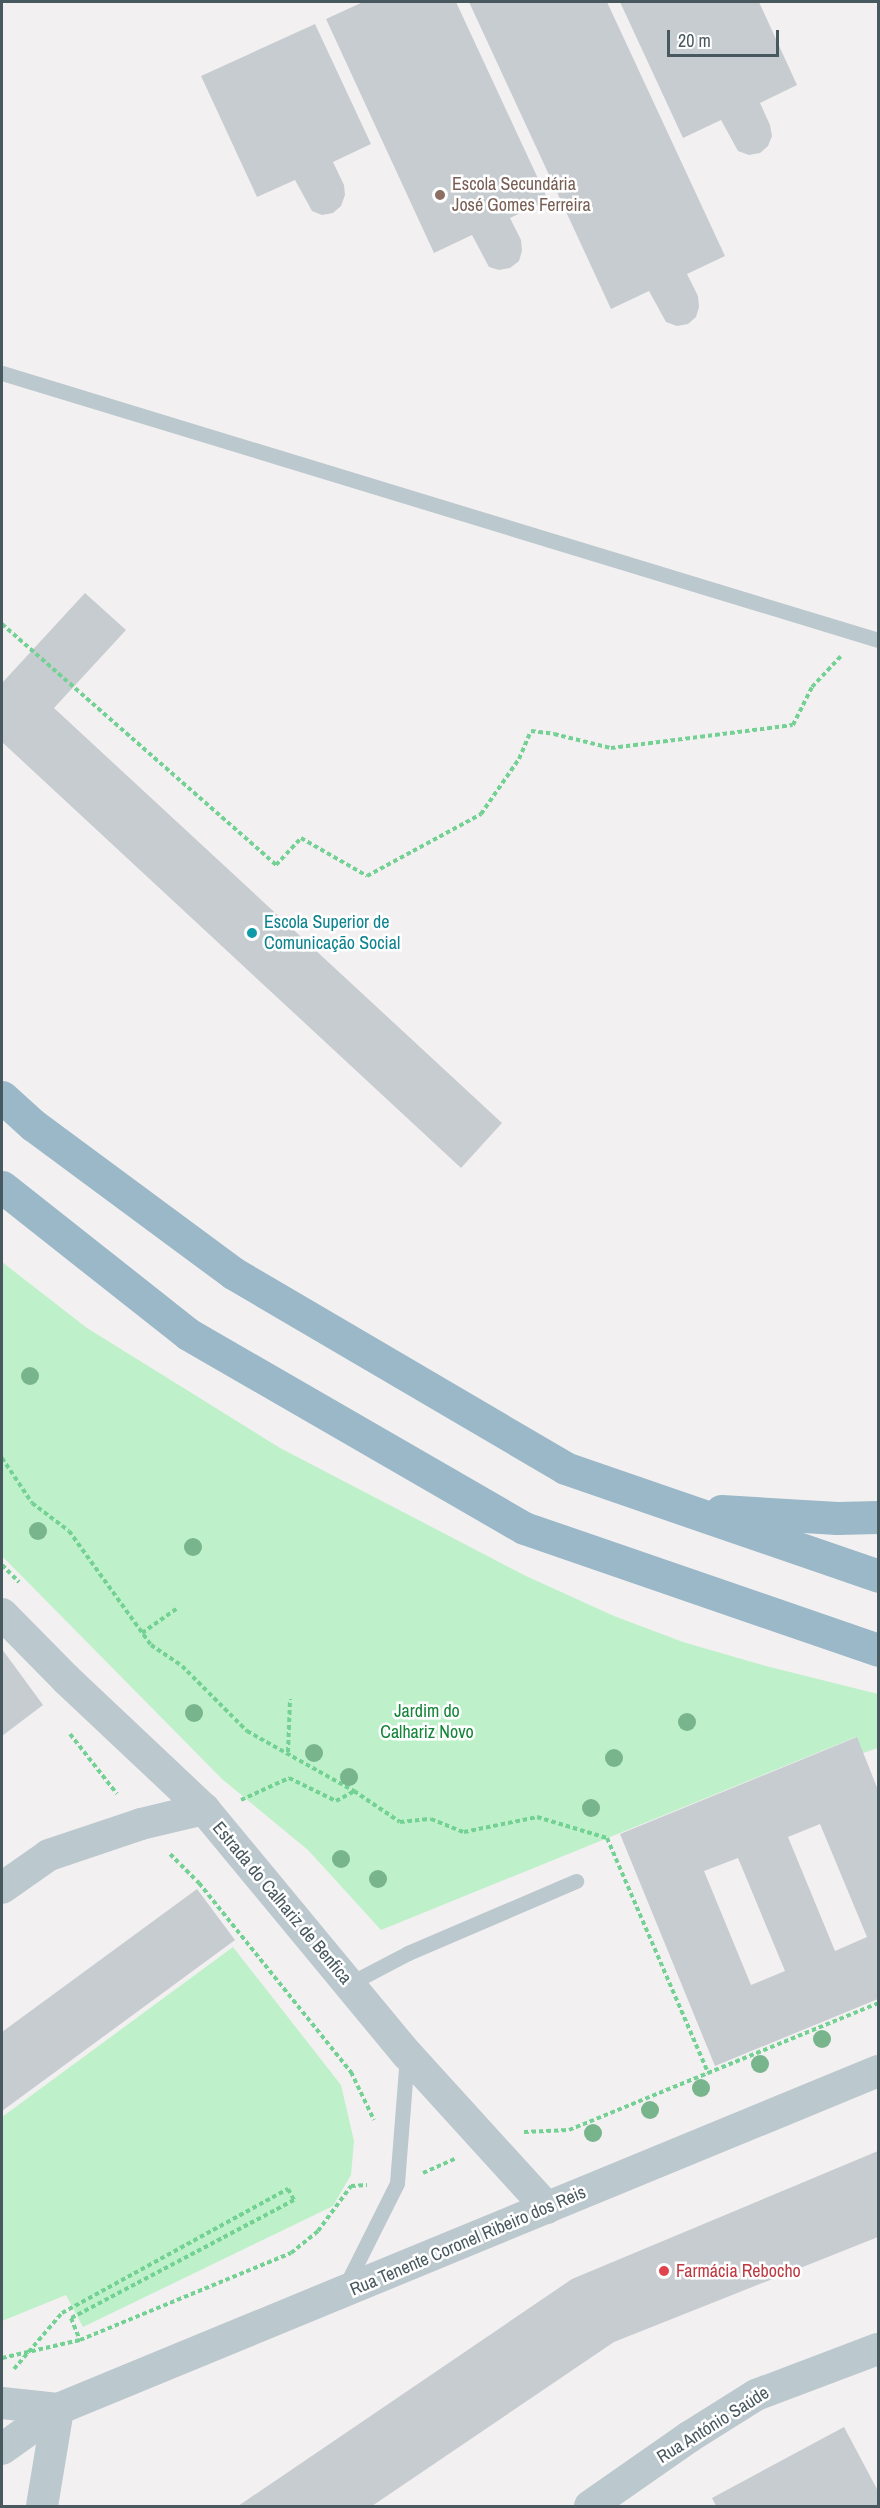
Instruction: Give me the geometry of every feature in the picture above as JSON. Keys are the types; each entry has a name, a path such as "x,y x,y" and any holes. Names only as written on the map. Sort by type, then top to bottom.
{"highway":[{"path":"2,1097 33,1125 233,1273 565,1468 879,1576"},
{"path":"2,1187 188,1334 524,1528 879,1650"},
{"path":"677,1508 837,1518 879,1517"}],"street":[{"name":"Estrada do Calhariz de Benfica","path":"2,1614 66,1679 204,1809 407,2054 547,2208"},
{"path":"2,1888 49,1855 141,1824 204,1809"},
{"name":"Rua Tenente Coronel Ribeiro dos Reis","path":"2,2449 58,2409 879,2071"},
{"name":"Rua António Saúde","path":"590,2506 689,2437 756,2395 879,2349"},
{"name":"Rua Tenente Coronel Ribeiro dos Reis","path":"5,2389 58,2409"},
{"path":"42,2506 58,2409"}],"lane":[{"path":"2,373 876,640"},
{"path":"349,1984 408,1953 576,1881"},
{"path":"341,2294 397,2183 407,2054"}],"path":[{"path":"2,624 276,865 301,838 367,876 481,813 519,759 531,731 611,748 793,725 812,687 839,657 876,640"},
{"path":"2,1458 32,1503 69,1531 151,1645 182,1666 247,1731 354,1791 400,1822 431,1819 464,1832 537,1817 606,1838 708,2073"},
{"path":"142,1633 176,1609"},
{"path":"288,1753 290,1699"},
{"path":"65,1728 141,1824 199,1883 351,2072 375,2121"},
{"path":"240,1801 289,1778 336,1801 354,1791"},
{"path":"2,2358 81,2340 71,2318 294,2200 288,2189 62,2313 5,2389"}],"green space":[{"name":"Jardim do Calhariz Novo","path":"2,1262 87,1328 280,1448 526,1576 614,1616 683,1642 766,1666 878,1694 878,1748 863,1753 856,1737 381,1930 308,1850 222,1779 2,1556"},
{"path":"233,1947 341,2085 354,2141 351,2175 333,2206 83,2327 66,2295 2,2321 2,2117"}],"building":[{"path":"363,2 456,2 548,200 510,218 521,240 522,251 519,261 510,268 499,270 489,267 472,235 434,253 326,19"},
{"path":"469,2 607,2 725,256 687,274 698,296 699,307 696,317 688,324 677,326 666,322 649,291 611,309"},
{"path":"620,2 759,2 797,85 760,103 770,125 772,136 768,146 760,153 749,155 738,151 721,120 683,138"},
{"path":"315,24 371,144 333,162 344,185 345,195 341,206 333,213 322,215 312,211 295,180 257,197 201,76"},
{"name":"Escola Superior de Comunicação Social","path":"85,593 126,630 54,708 502,1123 461,1168 2,742 2,683"},
{"path":"2,1649 43,1705 2,1736"},
{"path":"857,1737 878,1790 878,1999 715,2066 620,1834","holes":["820,1824 867,1937 835,1951 788,1837","738,1858 785,1971 751,1985 704,1871"]},
{"path":"197,1889 235,1940 2,2111 2,2032"},
{"path":"878,2151 878,2237 614,2342 372,2506 238,2506 572,2279"},
{"path":"844,2427 878,2491 878,2506 716,2506 712,2498"}],"place":[{"name":"Escola Secundária José Gomes Ferreira","path":"440,195"},
{"name":"Escola Superior de Comunicação Social","path":"252,933"},
{"name":"Farmácia Rebocho","path":"664,2271"}]}
